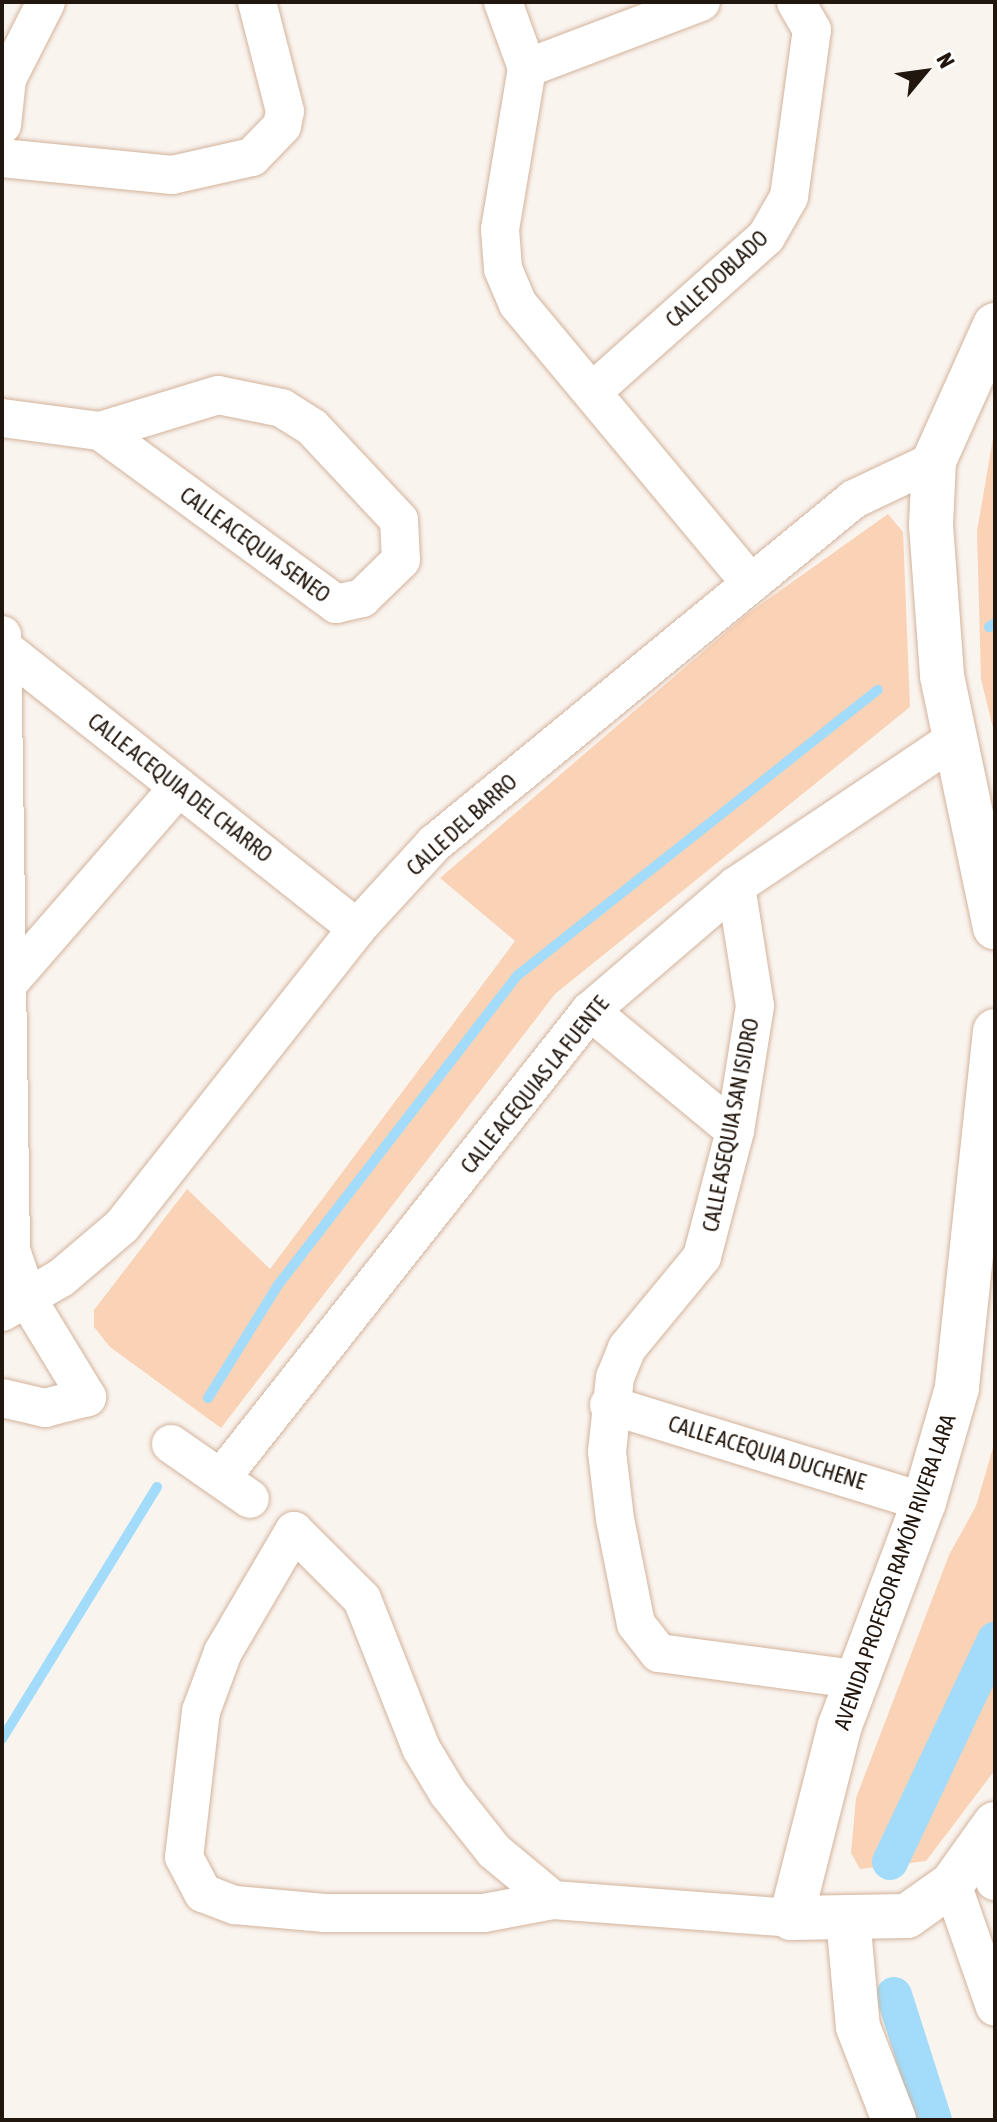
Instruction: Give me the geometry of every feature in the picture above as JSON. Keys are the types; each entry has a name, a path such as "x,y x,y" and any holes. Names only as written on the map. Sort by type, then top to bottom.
{"street":[{"path":"2,125 7,79 46,2"},
{"path":"2,158 172,175 252,157 282,126 285,111 257,2"},
{"path":"503,2 527,68 500,229 503,269 518,304 751,584"},
{"path":"527,68 701,2"},
{"name":"CALLE DOBLADO","path":"592,392 766,237 789,197 812,30 796,2"},
{"path":"995,325 934,461 942,676 995,927"},
{"name":"CALLE ACEQUIA SENEO","path":"2,418 100,431 218,395 282,408 312,427 399,520 401,560 362,598 336,604 100,431"},
{"name":"CALLE DEL BARRO","path":"15,1306 122,1226 357,928 435,843 854,499 934,461"},
{"path":"2,635 7,1212 15,1306 87,1397 45,1408 2,1398"},
{"name":"CALLE ACEQUIA DEL CHARRO","path":"2,647 357,928"},
{"name":"CALLE ACEQUIAS LA FUENTE","path":"171,1444 236,1488 590,1011 736,886 956,738"},
{"path":"5,987 179,787"},
{"name":"CALLE ASEQUIA SAN ISIDRO","path":"736,886 755,1006 735,1131 702,1257 627,1348 609,1405 615,1519 630,1602 648,1643 676,1659 855,1679"},
{"path":"590,1011 735,1131"},
{"name":"AVENIDA PROFESOR RAMÓN RIVERA LARA","path":"791,1918 855,1679 924,1502 957,1388 995,1031"},
{"name":"CALLE ACEQUIA DUCHENE","path":"609,1405 924,1502"},
{"path":"553,1900 494,1851 448,1793 421,1748 362,1599 294,1531 223,1652 201,1711 184,1826 195,1886 215,1901 325,1913 484,1913 553,1900 791,1918 907,1916 952,1884 990,1851"},
{"path":"952,1884 995,2007"},
{"path":"848,1918 858,2027 894,2120"}],"shaded area":[{"path":"995,427 995,736 981,679 977,531"},
{"path":"888,514 903,532 910,707 555,994 221,1428 110,1347 94,1327 94,1310 187,1189 270,1269 515,941 440,878 746,615"},
{"path":"995,1441 995,1770 926,1861 860,1869 851,1853 856,1798 949,1555 976,1506"}],"waterway":[{"path":"989,627 995,623"},
{"path":"208,1398 278,1285 518,975 878,690"},
{"path":"2,1739 157,1487"},
{"path":"890,1862 995,1640"},
{"path":"894,1995 934,2120"}]}
